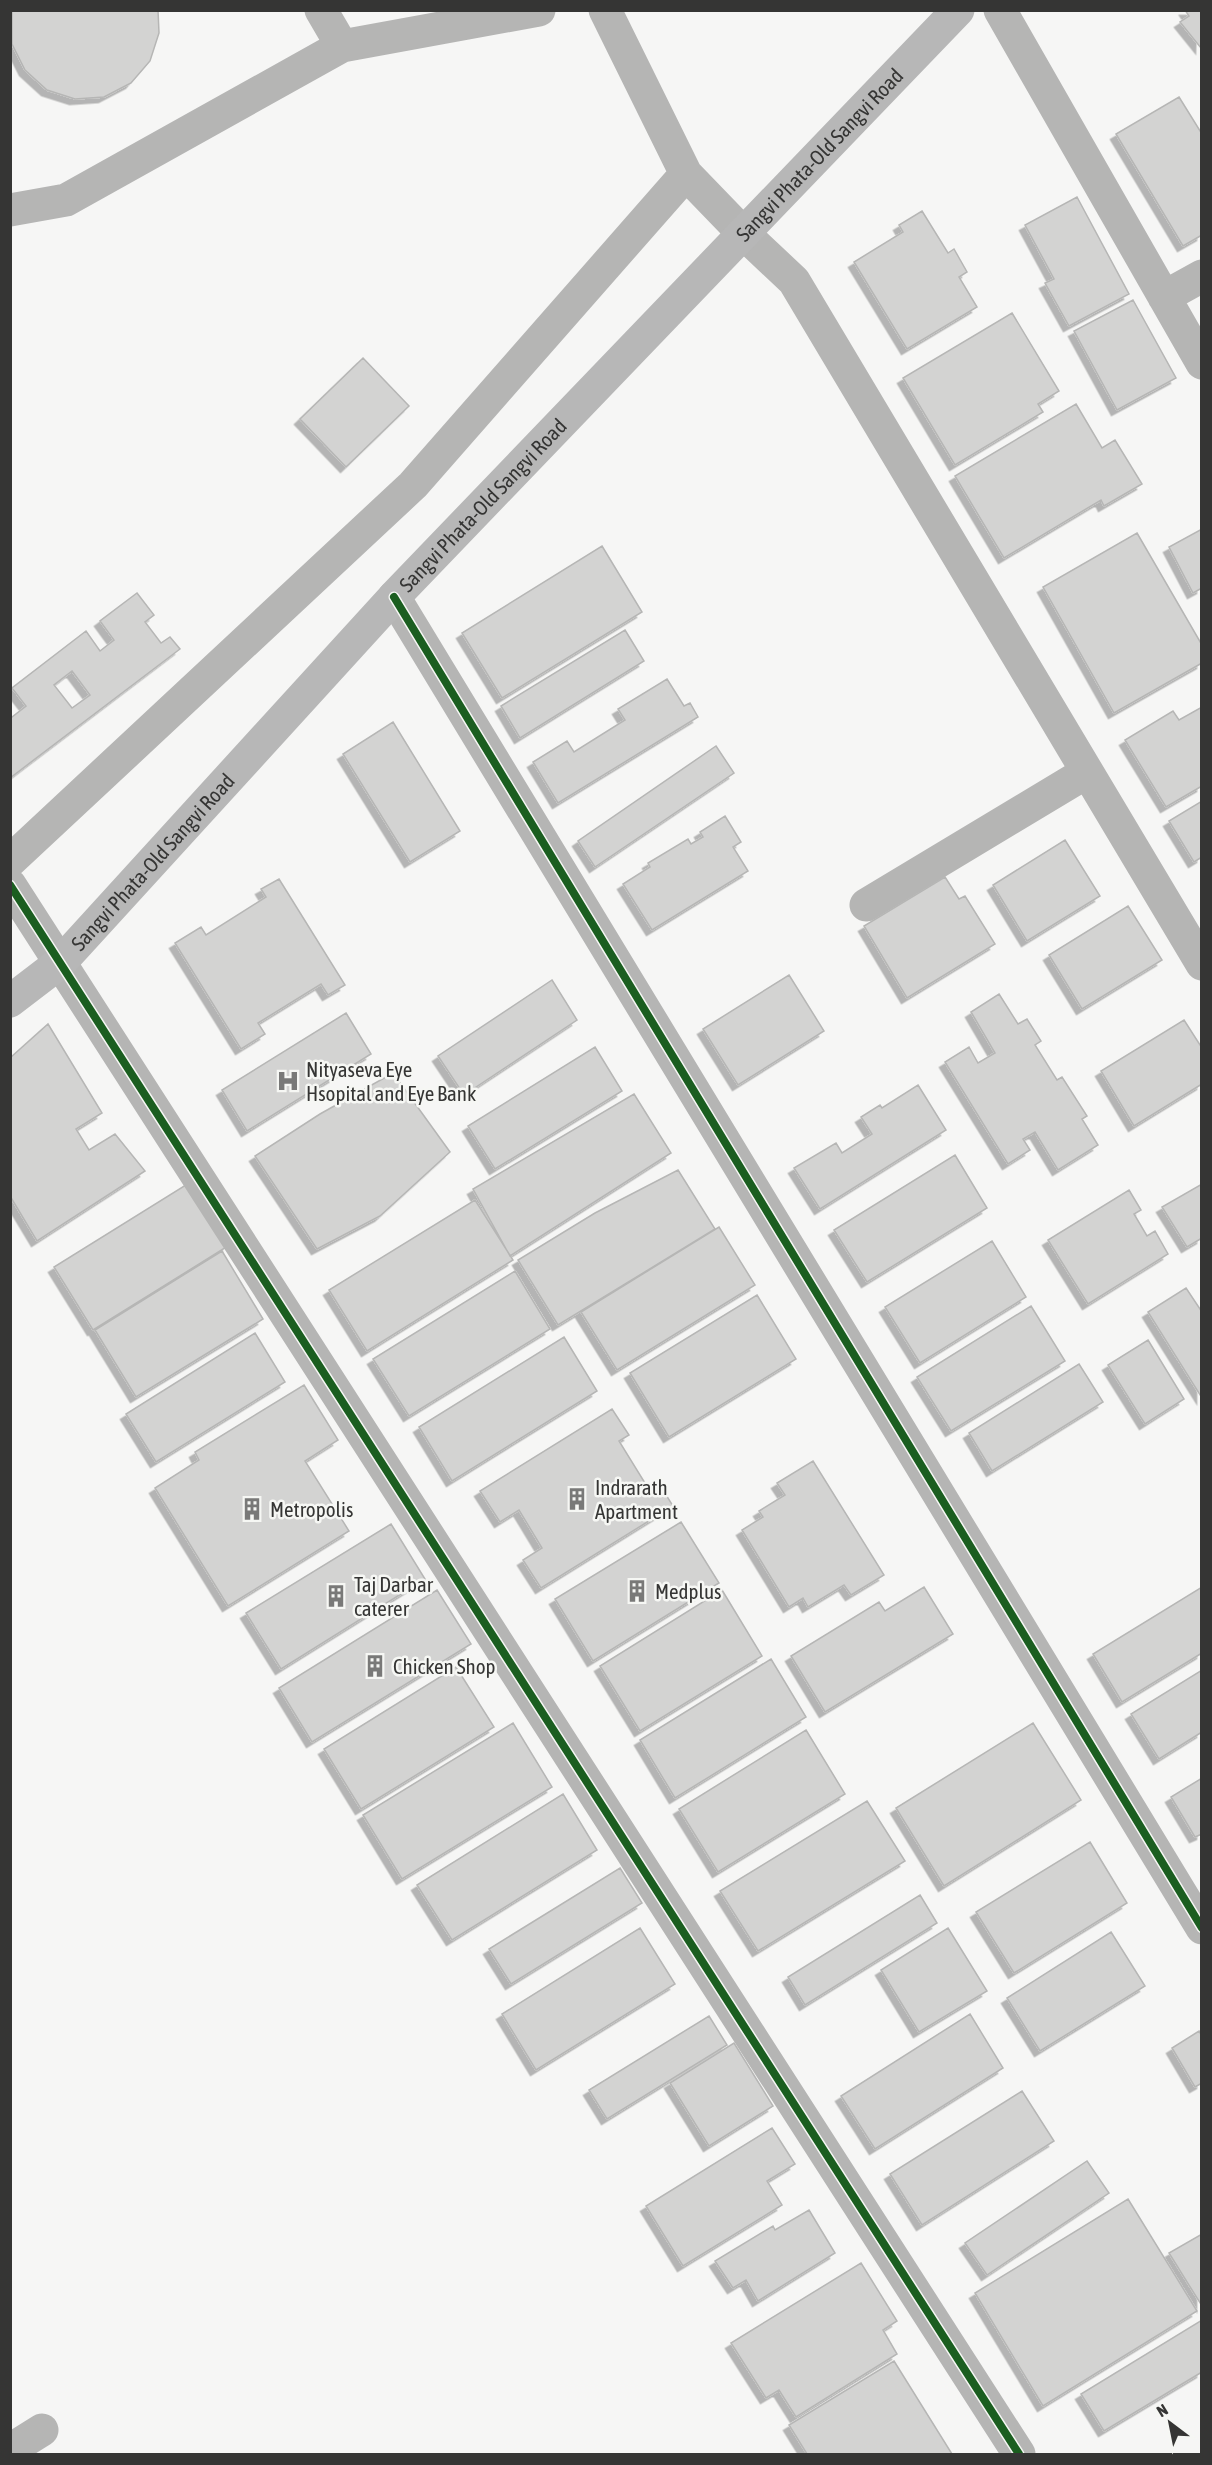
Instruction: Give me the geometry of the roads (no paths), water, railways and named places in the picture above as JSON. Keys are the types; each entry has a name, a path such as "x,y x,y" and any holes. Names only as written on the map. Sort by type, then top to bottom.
{"main road":[{"name":"Sangvi Phata-Old Sangvi Road","path":"10,1001 61,962 394,597 742,232 958,10"}],"street":[{"path":"321,10 342,46"},
{"path":"10,210 66,200 342,46 539,10"},
{"path":"605,10 686,174 794,281 1202,964"},
{"path":"1000,10 1202,363"},
{"path":"10,861 413,485 686,174"},
{"path":"1164,297 1202,276"},
{"path":"394,597 1202,1928"},
{"path":"866,905 1087,772"},
{"path":"10,885 1019,2454"},
{"path":"10,2450 42,2430"}],"place":[{"name":"Nityaseva Eye Hsopital and Eye Bank","path":"288,1081"},
{"name":"Indrarath Apartment","path":"577,1499"},
{"name":"Metropolis","path":"252,1509"},
{"name":"Medplus","path":"637,1591"},
{"name":"Taj Darbar caterer","path":"336,1596"},
{"name":"Chicken Shop","path":"375,1666"}]}
